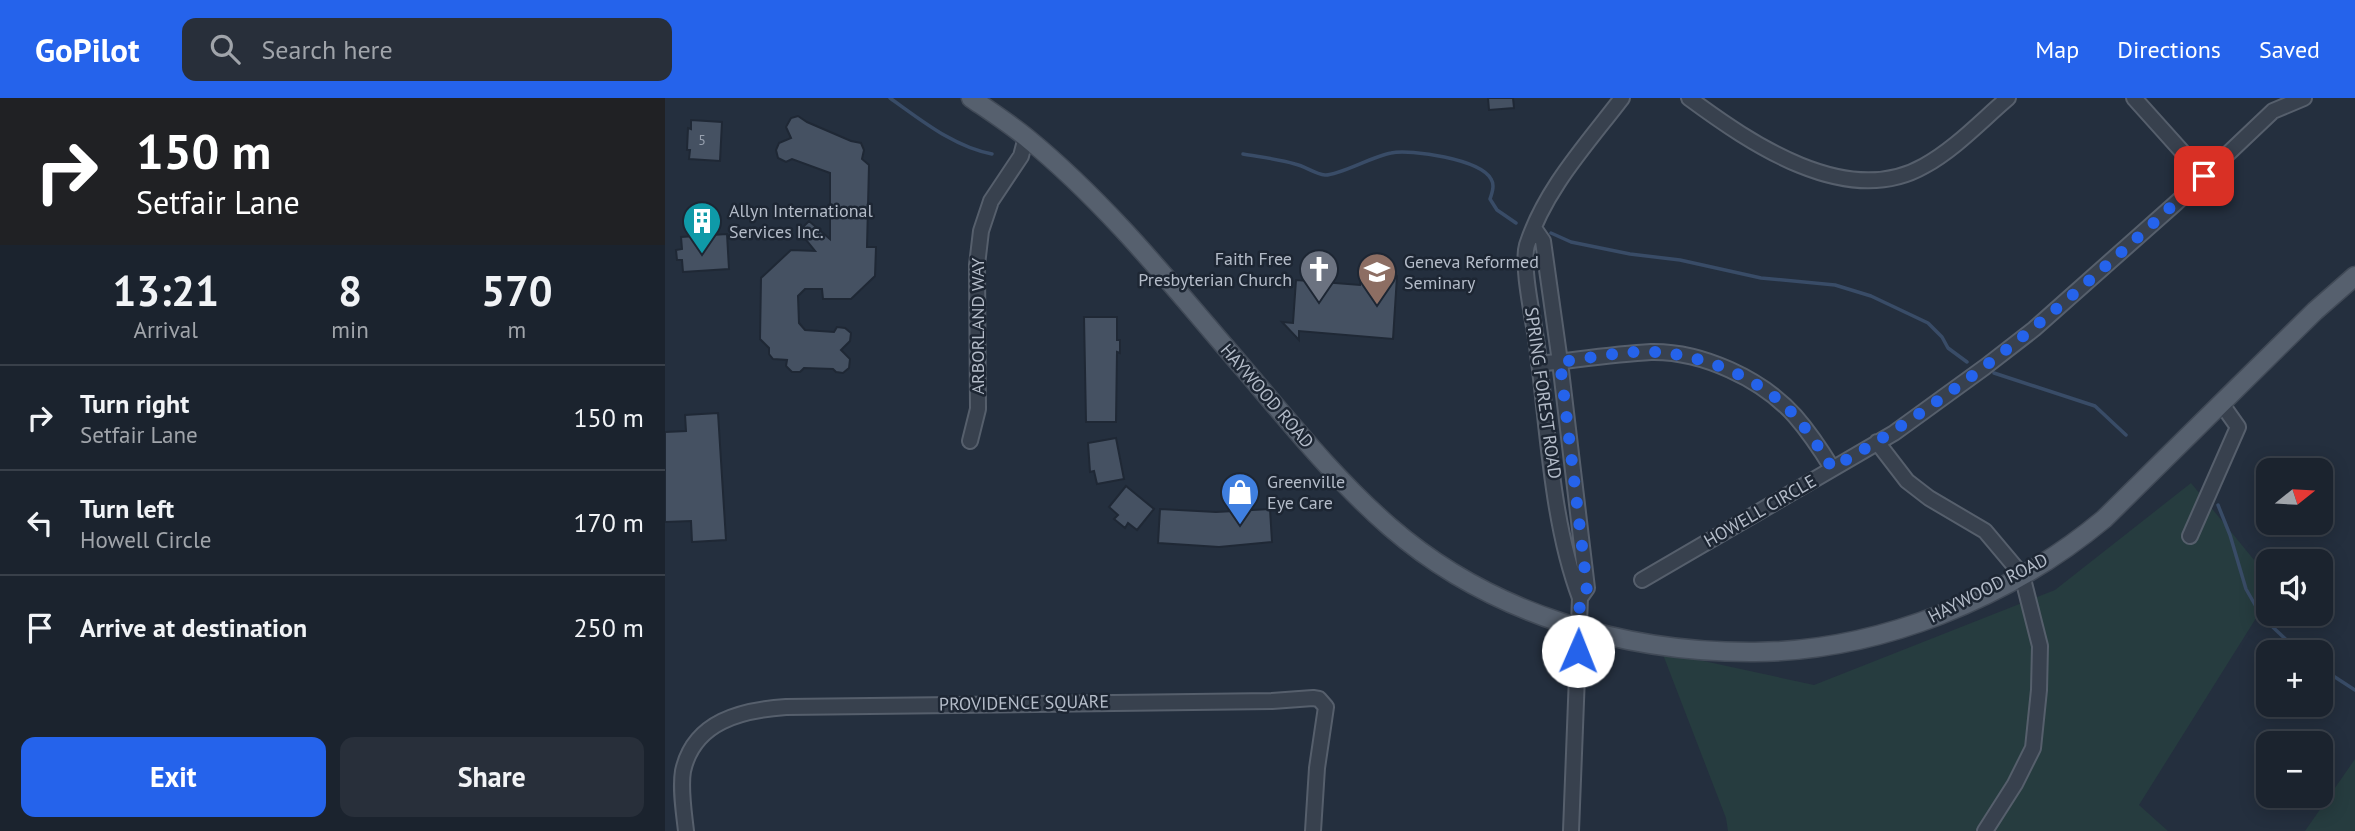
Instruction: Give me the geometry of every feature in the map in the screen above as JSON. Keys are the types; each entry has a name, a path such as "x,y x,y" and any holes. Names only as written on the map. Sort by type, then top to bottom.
{"main road":[{"name":"HAYWOOD ROAD","path":"971,98 1026,137 1086,191 1131,239 1332,471 1393,530 1458,575 1526,610 1619,640 1666,647 1741,652 1794,650 1843,643 1922,622 2022,575 2083,536 2104,519 2315,310 2355,276"}],"street":[{"name":"SPRING FOREST ROAD","path":"1578,627 1580,597 1572,577 1565,542 1539,364 1526,248 1535,220 1553,189 1622,98"},
{"path":"1689,98 1775,153 1822,173 1854,180 1888,179 1924,166 1953,146 2008,98"},
{"path":"2134,98 2204,176"},
{"name":"HOWELL CIRCLE","path":"1642,580 1877,442 1985,367 2034,329 2273,111 2304,98"},
{"name":"ARBORLAND WAY","path":"969,441 978,409 977,265 981,231 991,201 1021,156 1026,137"},
{"name":"SPRING FOREST ROAD","path":"1534,228 1543,241 1560,362 1587,588 1580,597"},
{"path":"1539,364 1654,352 1684,356 1720,366 1755,384 1788,409 1814,439 1832,468"},
{"path":"2190,536 2238,427 2221,403"},
{"path":"1877,442 1907,481 1929,498 1985,531 2022,575 2040,646 2033,748 2021,773 1985,831"},
{"path":"1571,831 1578,702 1578,627"},
{"name":"PROVIDENCE SQUARE","path":"686,831 683,779 689,754 698,739 711,727 736,714 786,707 1272,701 1313,698 1319,699 1326,706 1317,768 1314,831"}],"green space":[{"path":"2191,483 2256,562 2256,618 2139,805 2168,831 1728,831 1726,818 1662,652 1814,685 2055,590"},
{"path":"2355,759 2355,831 2305,831 2321,808 2333,808 2333,791"}],"building":[{"path":"1488,98 1513,98 1514,108 1489,110"},
{"path":"798,116 851,141 861,143 864,150 862,159 869,165 867,247 876,247 875,276 851,299 823,299 822,289 805,289 798,296 799,323 805,330 834,332 837,327 845,328 851,333 850,341 841,350 850,359 849,368 843,373 833,369 804,368 800,372 792,372 786,366 787,360 773,359 769,348 760,339 761,278 791,250 815,251 799,231 809,221 830,239 830,173 792,159 786,162 778,158 776,150 779,143 791,138 786,127 791,118"},
{"path":"691,120 722,122 720,161 689,159 688,128 691,129"},
{"name":"Allyn International Services Inc.","path":"727,234 729,269 683,272 682,260 677,260 676,250 682,249 681,237"},
{"path":"1361,274 1397,276 1393,339 1299,331 1299,340 1282,322 1293,323 1296,280 1360,285"},
{"path":"1084,317 1117,317 1120,353 1117,352 1116,422 1086,422"},
{"path":"718,413 726,540 692,542 691,521 665,522 665,432 686,431 685,415"},
{"path":"1116,438 1124,479 1097,484 1094,471 1090,472 1088,443"},
{"path":"1126,486 1154,509 1137,530 1128,523 1125,528 1114,519 1118,515 1109,507"},
{"path":"1160,509 1216,512 1270,509 1272,542 1219,547 1158,543"}],"waterway":[{"path":"890,98 951,139 992,154"},
{"path":"1243,154 1289,162 1325,175 1391,153 1414,153 1460,161 1474,166 1491,179 1493,189 1490,199 1497,210 1516,223"},
{"path":"1551,233 1571,242 1630,254 1680,260 1761,278 1835,285 1871,296 1928,323 1942,337 1948,348 1967,362"},
{"path":"1994,373 2095,406 2126,435"},
{"path":"2218,505 2246,589 2262,617 2286,640"},
{"path":"2333,676 2355,690"}],"place":[{"name":"Allyn International Services Inc.","path":"702,255"},
{"name":"Faith Free Presbyterian Church","path":"1319,303"},
{"name":"Geneva Reformed Seminary","path":"1377,306"},
{"name":"Greenville Eye Care","path":"1240,526"}],"route":[{"path":"1578,651 1580,597 1587,588 1560,362 1654,352 1684,356 1720,366 1755,384 1788,409 1814,439 1832,468 1894,433 2034,329 2204,176"}]}
